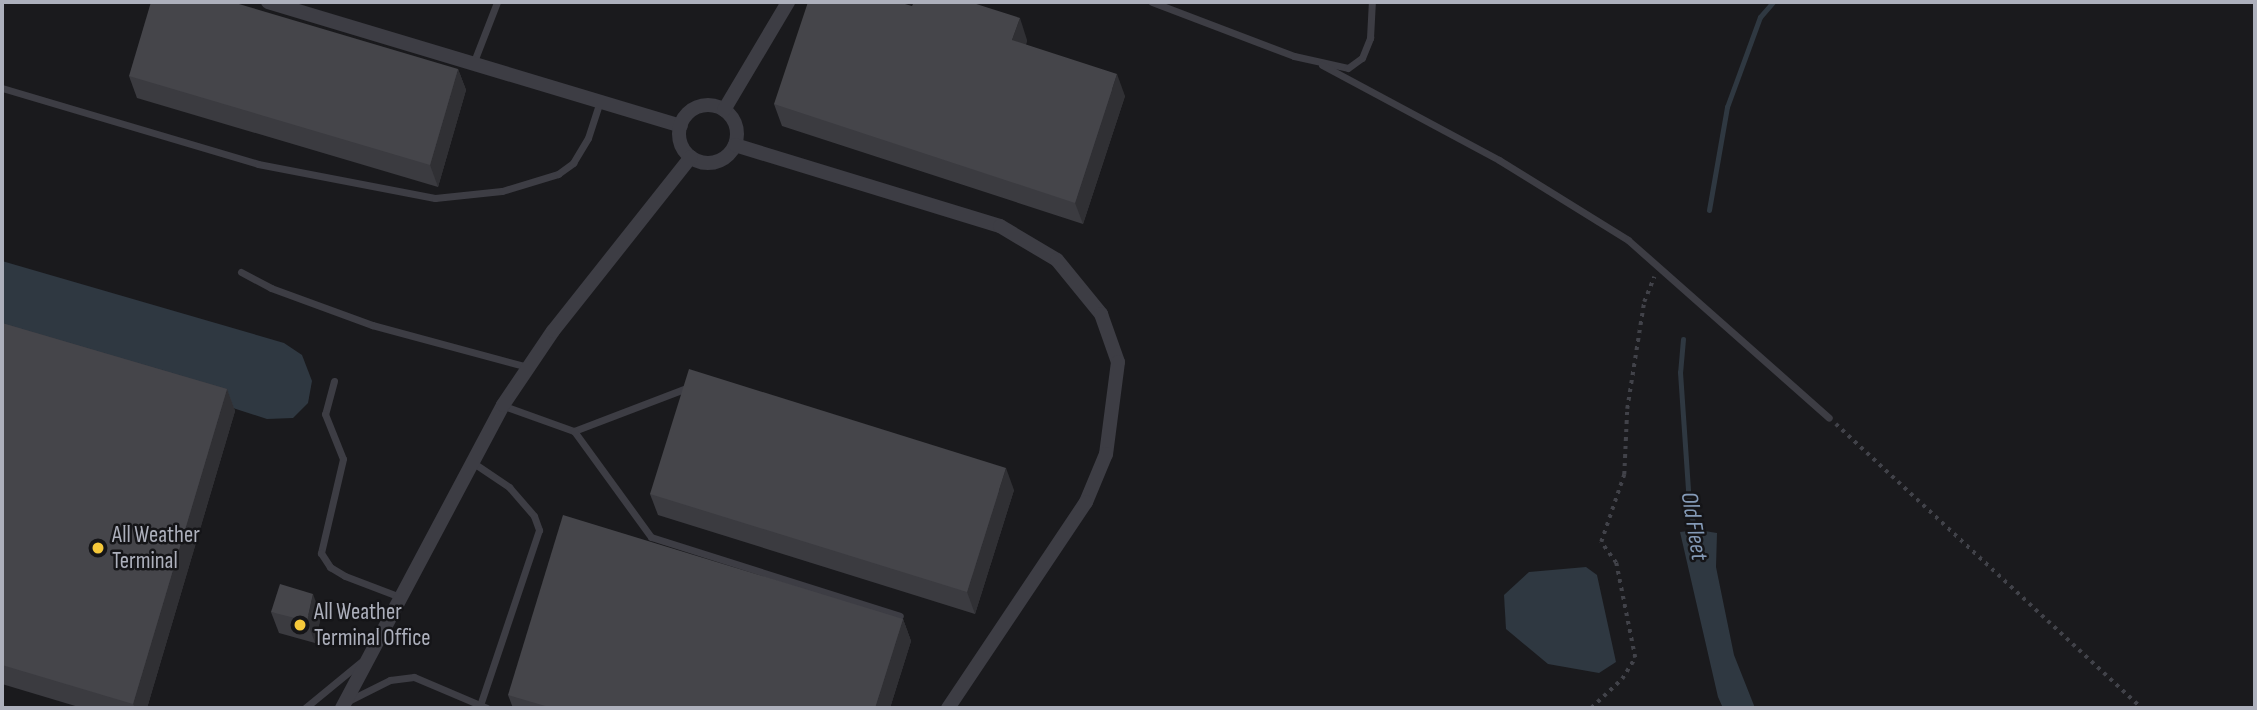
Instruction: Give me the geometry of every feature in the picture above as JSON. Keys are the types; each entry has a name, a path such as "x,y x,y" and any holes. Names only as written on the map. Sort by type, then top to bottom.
{"street":[{"path":"268,2 681,126"},
{"path":"724,110 788,2"},
{"path":"698,107 724,110 736,125 735,145 716,162 691,157 681,143 681,126 698,107"},
{"path":"735,145 1000,226 1057,260 1101,314 1118,362 1106,454 1086,502 948,708"},
{"path":"343,706 503,405 528,367 691,157"}],"lane":[{"path":"473,64 497,2"},
{"path":"1152,2 1322,65 1585,211 1628,240 1829,418"},
{"path":"1322,65 1348,68 1362,58 1370,38 1372,2"},
{"path":"2,88 258,164 435,198 502,191 558,174 573,163 588,138 600,102"},
{"path":"241,272 271,288 372,325 528,367"},
{"path":"334,381 325,414 342,459 321,553 330,567 345,576 400,597"},
{"path":"574,431 697,384"},
{"path":"503,405 574,431 651,537 900,617"},
{"path":"343,706 370,688 414,677 483,707 539,530 534,516 509,487 471,462"},
{"path":"305,708 372,650"}],"path":[{"path":"1591,708 1622,679 1635,658 1616,563 1601,542 1624,475 1627,410 1644,302 1658,267"},
{"path":"1829,418 2142,708"}],"shaded area":[{"path":"2,261 284,343 302,355 312,381 308,403 293,418 267,419 2,333"},
{"path":"1698,530 1717,533 1716,567 1734,655 1755,708 1723,708 1718,697 1680,532"},
{"path":"1586,567 1597,575 1616,662 1599,673 1548,664 1506,629 1504,595 1529,572"}],"building":[{"path":"151,2 232,2 458,69 430,165 129,76"},
{"path":"808,2 898,2 912,6 914,2 970,2 1020,18 1012,40 1117,74 1075,203 774,104"},
{"name":"All Weather Terminal","path":"2,323 227,389 133,704 2,665"},
{"path":"689,369 1006,468 967,592 650,494"},
{"path":"563,515 903,619 875,708 552,708 508,695"},
{"path":"280,584 313,594 307,621 271,612"}],"waterway":[{"name":"Old Fleet","path":"1709,210 1727,107 1760,17 1773,2"},
{"name":"Old Fleet","path":"1683,339 1680,372 1689,504 1696,537"}],"place":[{"name":"All Weather Terminal","path":"98,548"},
{"name":"All Weather Terminal Office","path":"300,625"}]}
